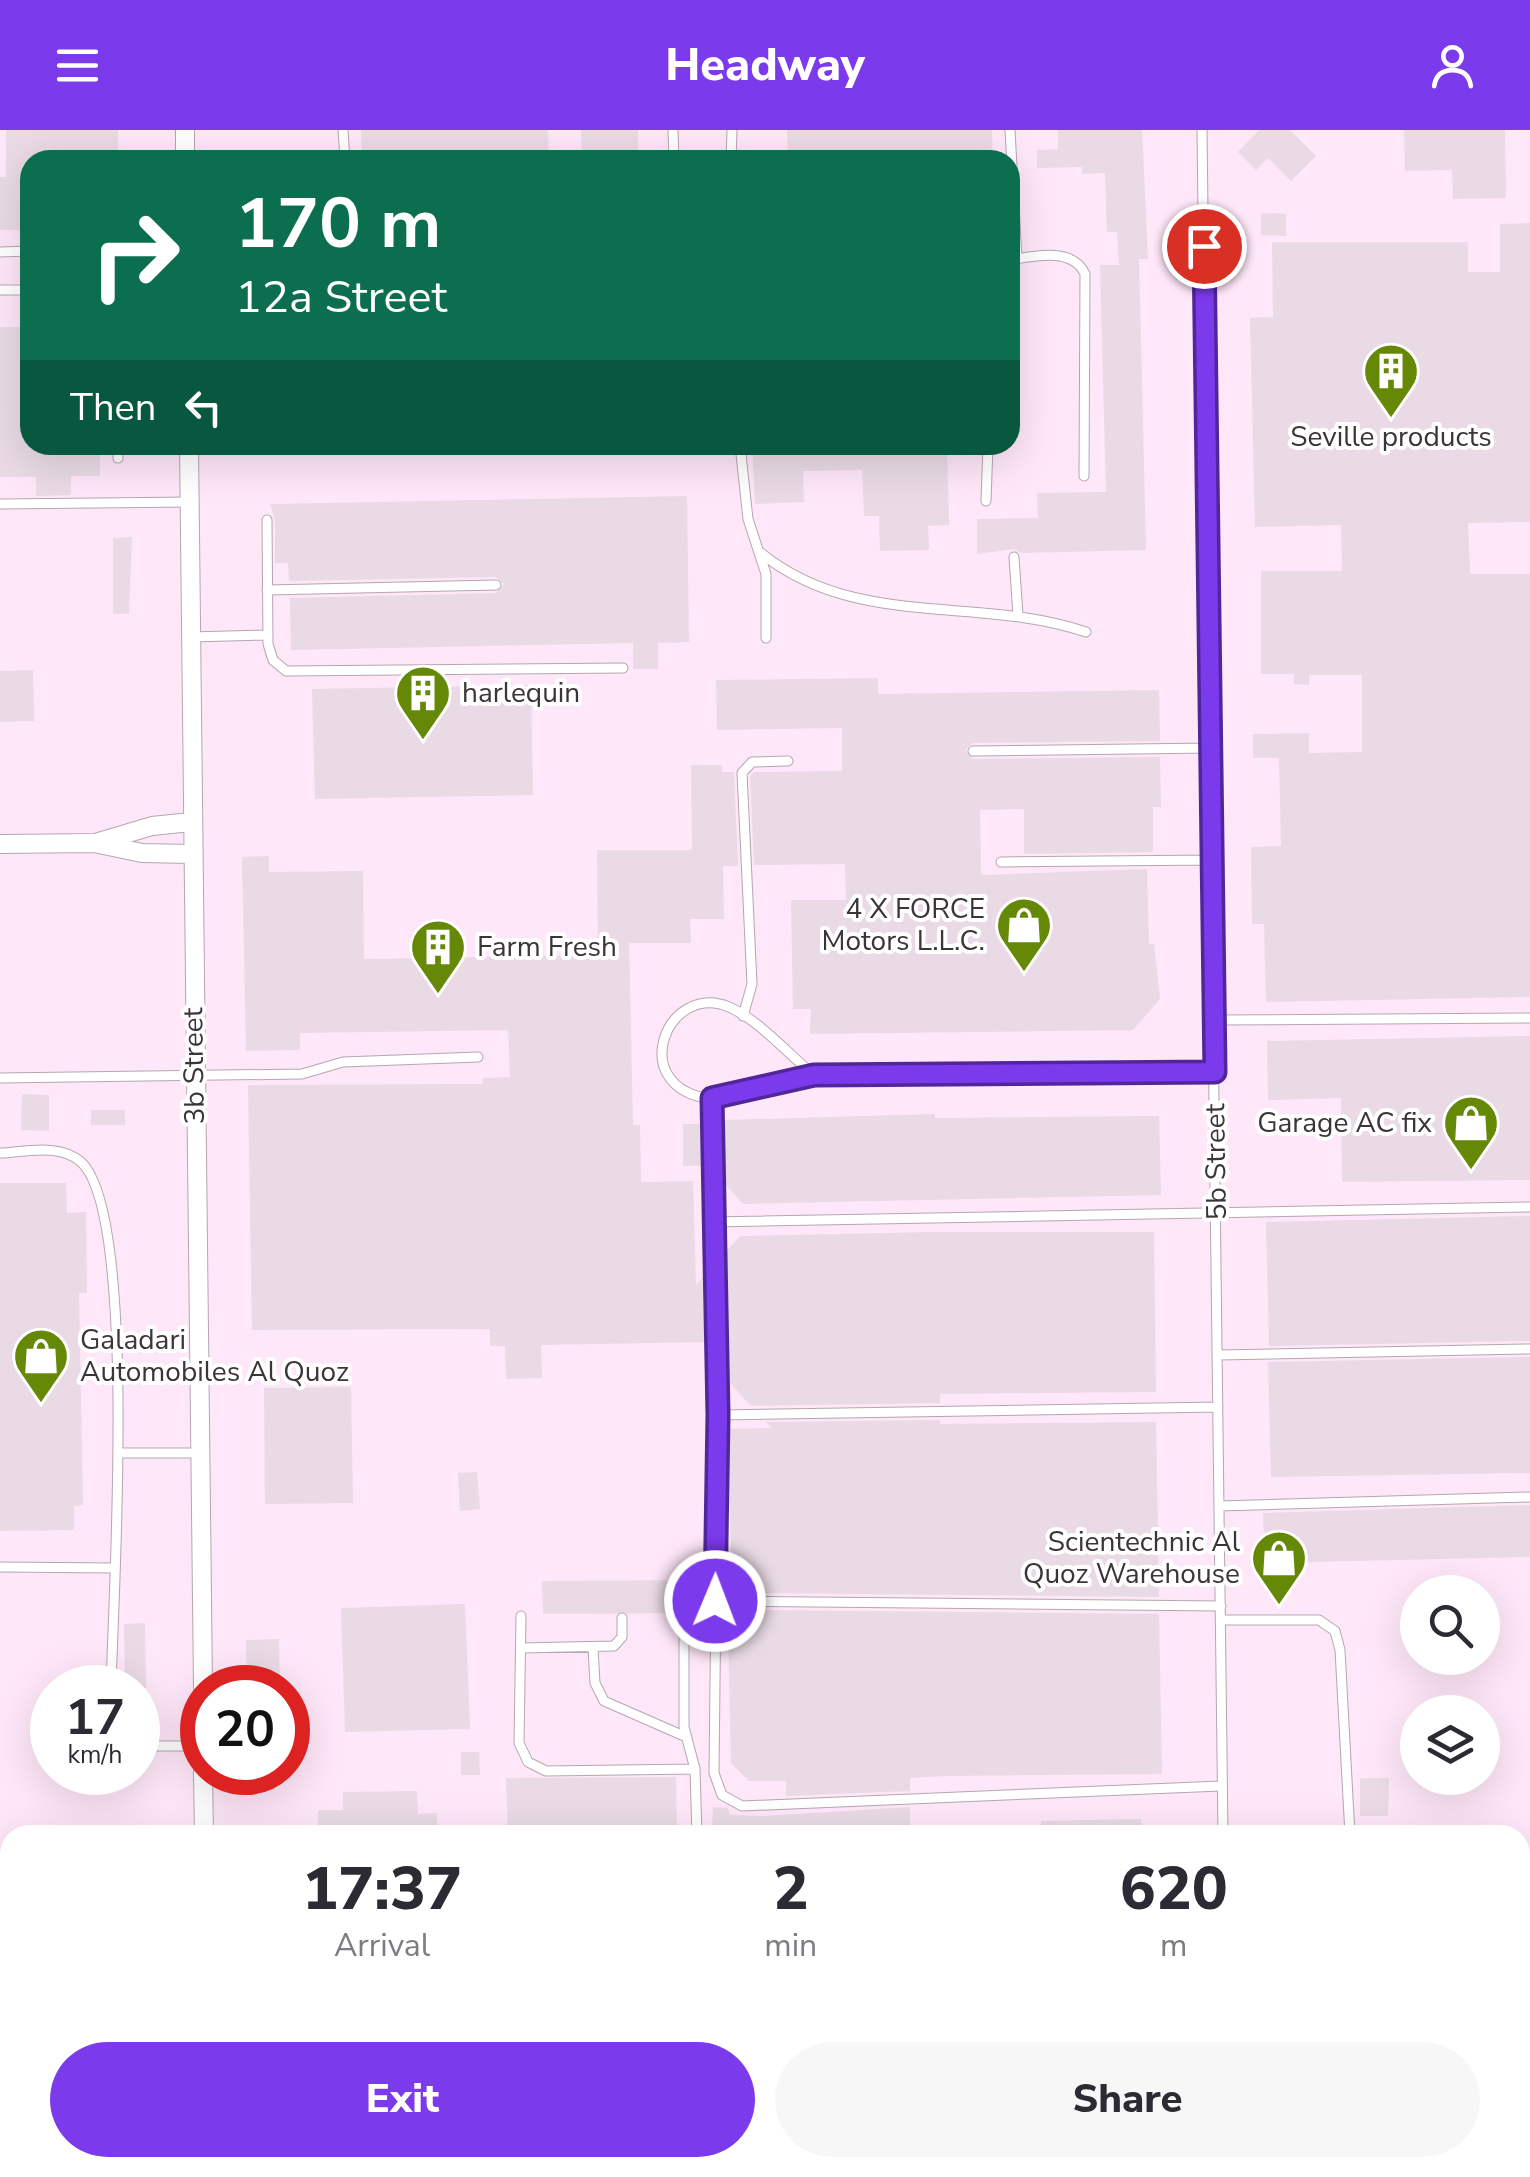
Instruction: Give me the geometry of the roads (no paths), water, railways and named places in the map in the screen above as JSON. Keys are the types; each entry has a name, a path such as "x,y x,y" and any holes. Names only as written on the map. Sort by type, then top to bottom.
{"street":[{"name":"3b Street","path":"189,455 203,1665"},
{"path":"94,843 152,826 192,822"},
{"path":"0,844 94,843 142,853 192,854"},
{"path":"204,1795 204,1825"}],"lane":[{"name":"5b Street","path":"1202,130 1216,1020 1223,1825"},
{"path":"1020,259 1072,258 1085,274 1084,476"},
{"path":"741,455 745,504 768,595 766,638"},
{"path":"986,501 988,455"},
{"path":"0,504 190,502"},
{"path":"267,520 268,635 273,660 296,672 623,668"},
{"path":"760,553 795,579 828,592 927,609 1018,615 1086,632"},
{"path":"1014,558 1018,615"},
{"path":"267,590 496,585"},
{"path":"190,637 268,635"},
{"path":"973,752 1210,748"},
{"path":"743,1016 752,984 742,773 752,762 788,761"},
{"path":"1001,862 1212,860"},
{"path":"814,1075 743,1016 722,1005 700,1005 680,1014 666,1032 662,1053 672,1084 696,1097 712,1098 814,1075 1215,1072"},
{"path":"1216,1020 1530,1018"},
{"path":"0,1078 302,1074 343,1062 478,1056"},
{"path":"712,1098 718,1415 714,1781 722,1795 735,1804 1222,1786"},
{"path":"0,1153 63,1152 81,1162 98,1188 109,1228 119,1453 112,1665"},
{"path":"714,1222 1530,1207"},
{"path":"1218,1355 1530,1349"},
{"path":"718,1415 1218,1407"},
{"path":"119,1453 203,1453"},
{"path":"1220,1506 1530,1497"},
{"path":"0,1567 114,1568"},
{"path":"715,1601 1220,1606"},
{"path":"521,1616 519,1744 533,1766 546,1770 695,1769"},
{"path":"521,1648 593,1648 619,1642 622,1618"},
{"path":"1221,1620 1319,1620 1335,1631 1340,1650 1349,1825"},
{"path":"684,1623 684,1736 695,1769 697,1825"},
{"path":"593,1648 595,1684 604,1701 684,1736"}],"place":[{"name":"Seville products","path":"1391,420"},
{"name":"harlequin","path":"423,742"},
{"name":"4 X FORCE Motors L.L.C.","path":"1024,974"},
{"name":"Farm Fresh","path":"438,996"},
{"name":"Garage AC fix","path":"1471,1172"},
{"name":"Galadari Automobiles Al Quoz","path":"41,1405"},
{"name":"Scientechnic Al Quoz Warehouse","path":"1279,1607"}]}
